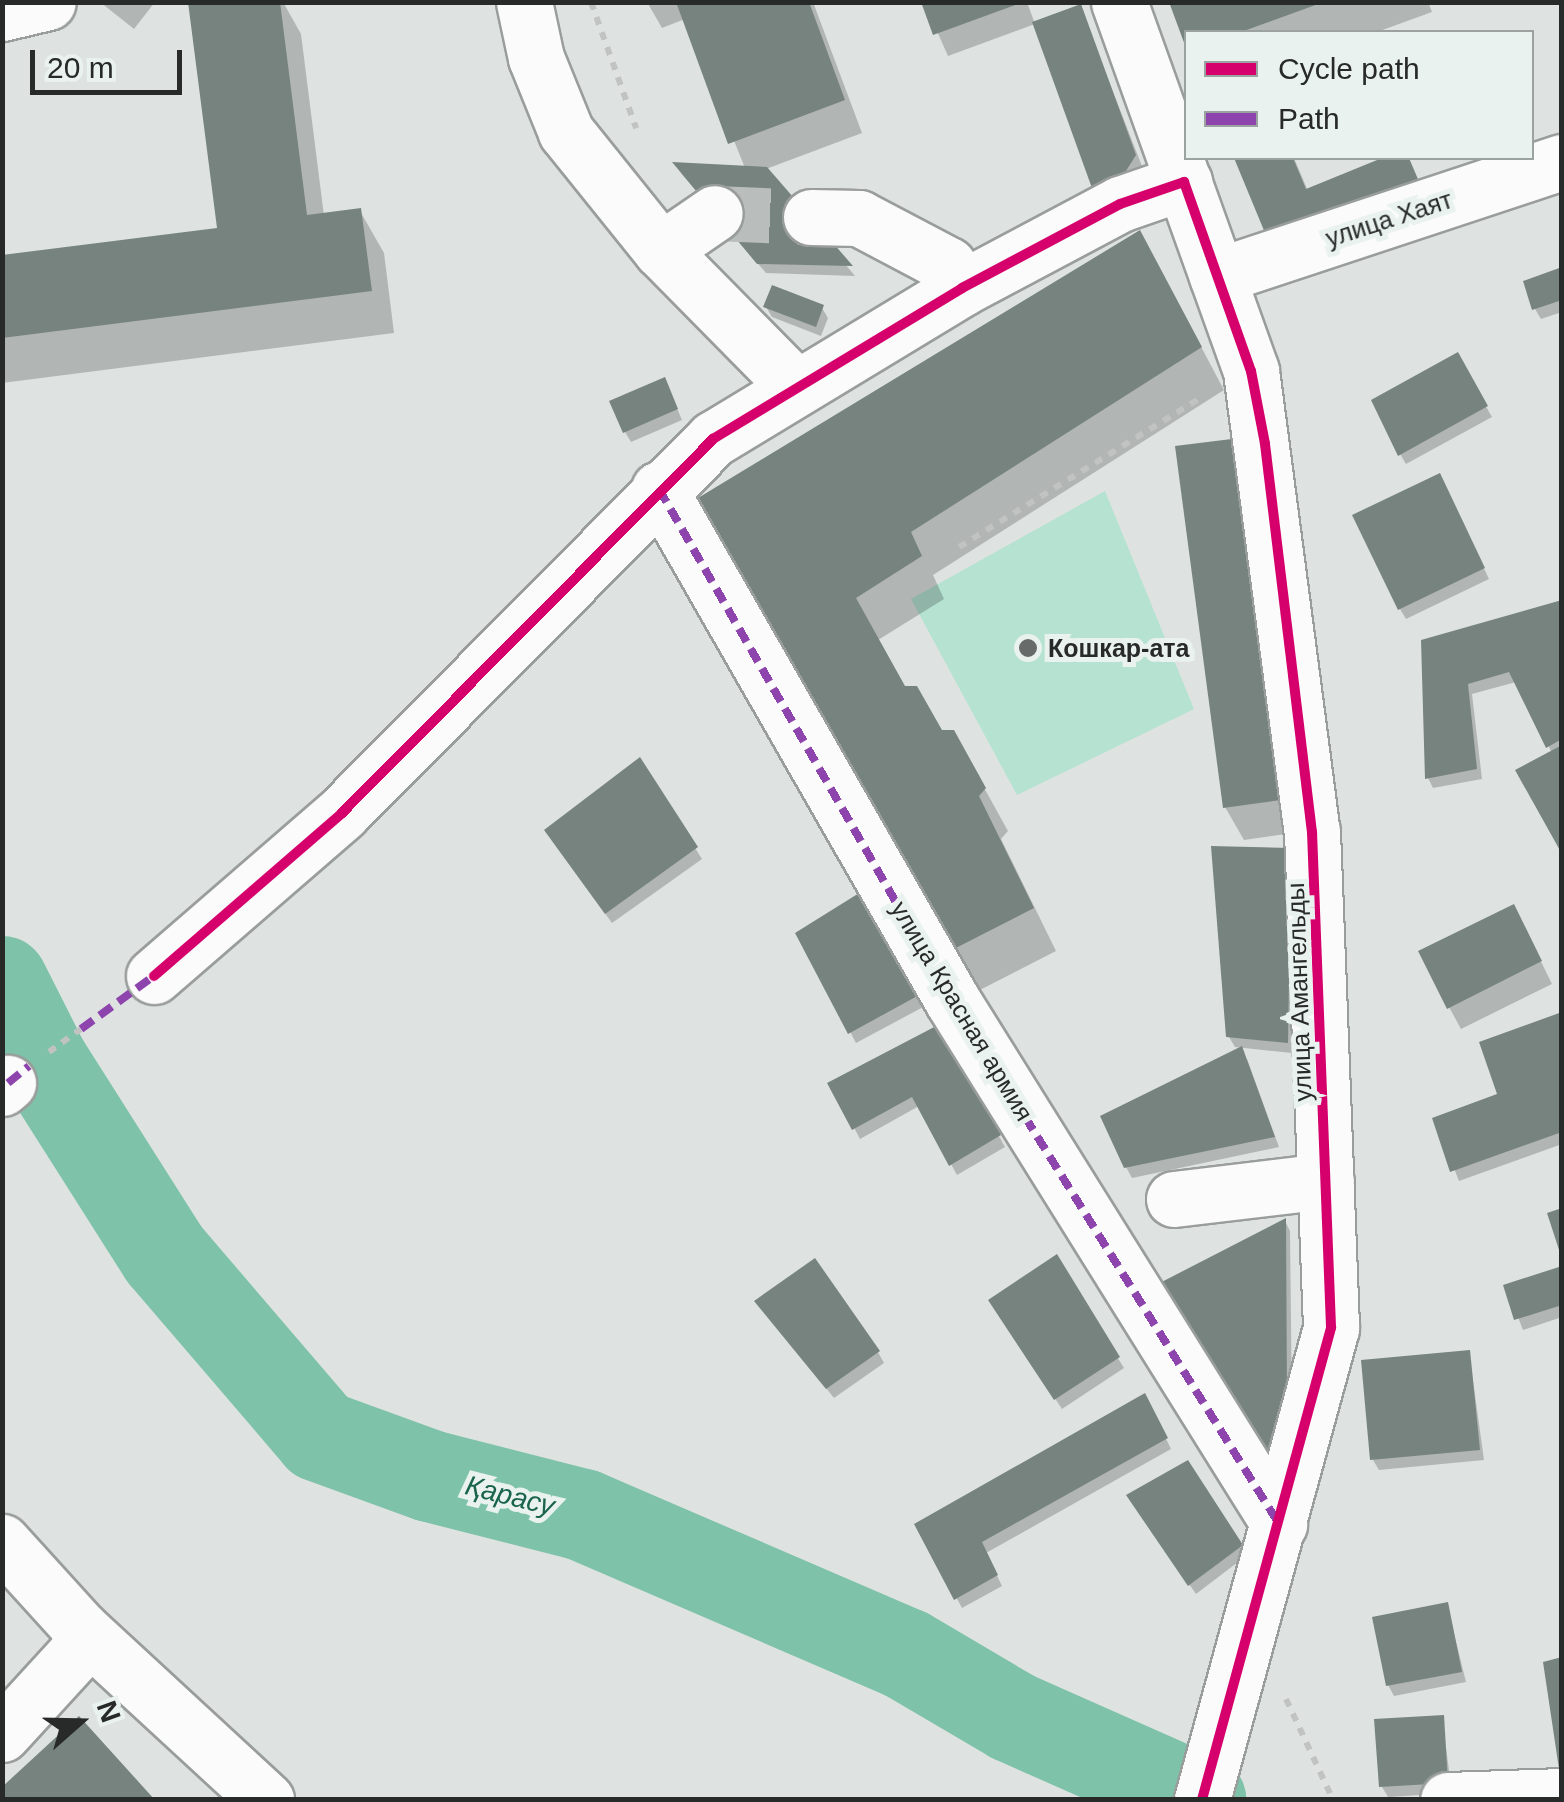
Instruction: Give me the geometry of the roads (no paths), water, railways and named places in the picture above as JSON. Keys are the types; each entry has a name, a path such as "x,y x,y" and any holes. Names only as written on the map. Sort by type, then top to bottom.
{"street":[{"path":"2,12 48,2"},
{"path":"524,2 536,58 566,132 661,250 794,386"},
{"name":"улица Амангельды","path":"1119,2 1252,371 1312,832 1331,1328 1202,1800"},
{"name":"улица Хаят","path":"1217,276 1562,162"},
{"path":"154,976 342,813 659,489 712,440 794,386 962,288 1120,204 1184,182"},
{"path":"661,250 715,213"},
{"path":"811,218 859,218 948,265 962,288"},
{"name":"улица Красная армия","path":"659,489 952,1000 1279,1524"},
{"path":"1174,1200 1326,1181"},
{"path":"2,1542 81,1629 266,1800"},
{"path":"2,1734 78,1652 81,1629"},
{"path":"1448,1800 1562,1796"}],"waterway":[{"name":"Қарасу","path":"2,982 43,1063 165,1255 320,1436 430,1476 583,1515 906,1654 1013,1717 1200,1800"}],"tunnel":[{"path":"715,213 811,217"}],"place":[{"name":"Кошкар-ата","path":"1028,648"}]}
